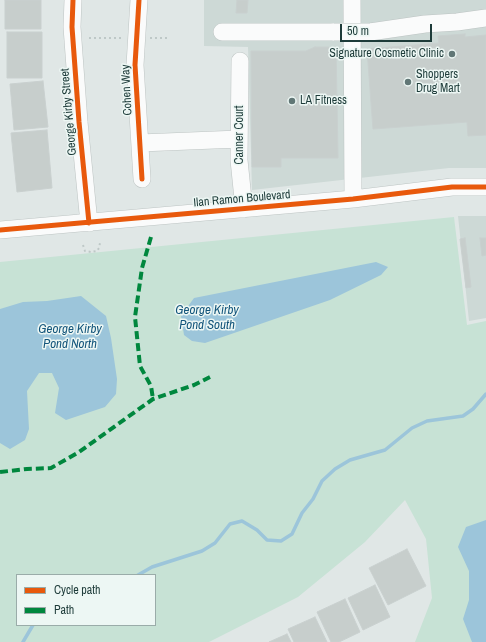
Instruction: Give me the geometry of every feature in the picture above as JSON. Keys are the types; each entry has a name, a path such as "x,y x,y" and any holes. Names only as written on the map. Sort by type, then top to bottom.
{"street":[{"name":"George Kirby Street","path":"73,0 72,27 79,122 89,223"},
{"name":"Cohen Way","path":"139,0 135,65 142,179"},
{"path":"352,0 354,199"},
{"path":"222,32 370,32 425,24 486,18"},
{"name":"Canner Court","path":"240,60 239,160 244,209"},
{"path":"140,143 239,139"},
{"name":"Ilan Ramon Boulevard","path":"0,230 354,199 452,187 486,187"}],"path":[{"path":"89,38 136,38"},
{"path":"83,244 85,251 91,252 97,251 100,243"}],"shaded area":[{"path":"204,0 486,0 486,168 449,168 252,190 248,47 204,46"},
{"path":"458,216 486,216 486,318 469,321"}],"green space":[{"path":"454,217 467,325 486,321 486,642 415,642 432,598 426,539 405,500 365,542 298,597 209,642 0,642 0,262"}],"water":[{"name":"George Kirby Pond South","path":"376,262 388,267 381,275 330,300 205,343 192,341 184,335 181,316 194,298"},
{"name":"George Kirby Pond North","path":"81,296 106,316 117,379 116,394 105,407 66,420 55,413 59,388 52,373 39,373 27,391 29,429 25,440 10,449 0,443 0,309 23,302 47,301"},
{"path":"486,520 486,642 472,642 463,619 469,600 469,571 458,547 466,527"}],"building":[{"path":"5,0 41,0 41,29 5,29"},
{"path":"237,0 248,0 247,13 236,13"},
{"path":"7,32 42,32 42,78 7,78"},
{"path":"465,34 465,37 486,35 486,135 468,136 467,122 373,129 367,49 439,43 438,36"},
{"path":"315,47 328,47 336,50 338,158 281,158 281,167 252,167 251,51 306,51"},
{"path":"43,81 48,127 14,130 10,84"},
{"path":"47,130 52,188 17,192 11,133"},
{"path":"465,238 471,287 466,288 460,239"},
{"path":"480,238 486,238 486,255 482,256"},
{"path":"407,549 426,586 388,605 369,568"},
{"path":"375,585 390,617 363,630 348,598"},
{"path":"345,599 360,632 339,642 331,642 317,612"},
{"path":"315,617 327,642 294,642 288,629"},
{"path":"287,634 291,642 269,642"}],"waterway":[{"path":"140,574 152,567 202,551 215,543 230,524 242,521 257,530 267,540 281,541 292,534 302,513 313,499 322,481 335,469 350,460 385,450 412,428 427,421 463,416 473,409 486,394"},
{"path":"23,642 32,626"}],"marked path":[{"path":"151,237 142,268 135,317 140,366 151,386 153,399"},
{"path":"0,472 51,468 79,452 153,399 194,385 210,377"}],"cycle path":[{"path":"73,0 72,27 79,122 89,223"},
{"path":"139,0 135,65 142,179"},
{"path":"0,230 353,199 452,187 486,187"}],"place":[{"name":"Signature Cosmetic Clinic","path":"452,54"},
{"name":"Shoppers Drug Mart","path":"408,82"},
{"name":"LA Fitness","path":"292,101"}]}
